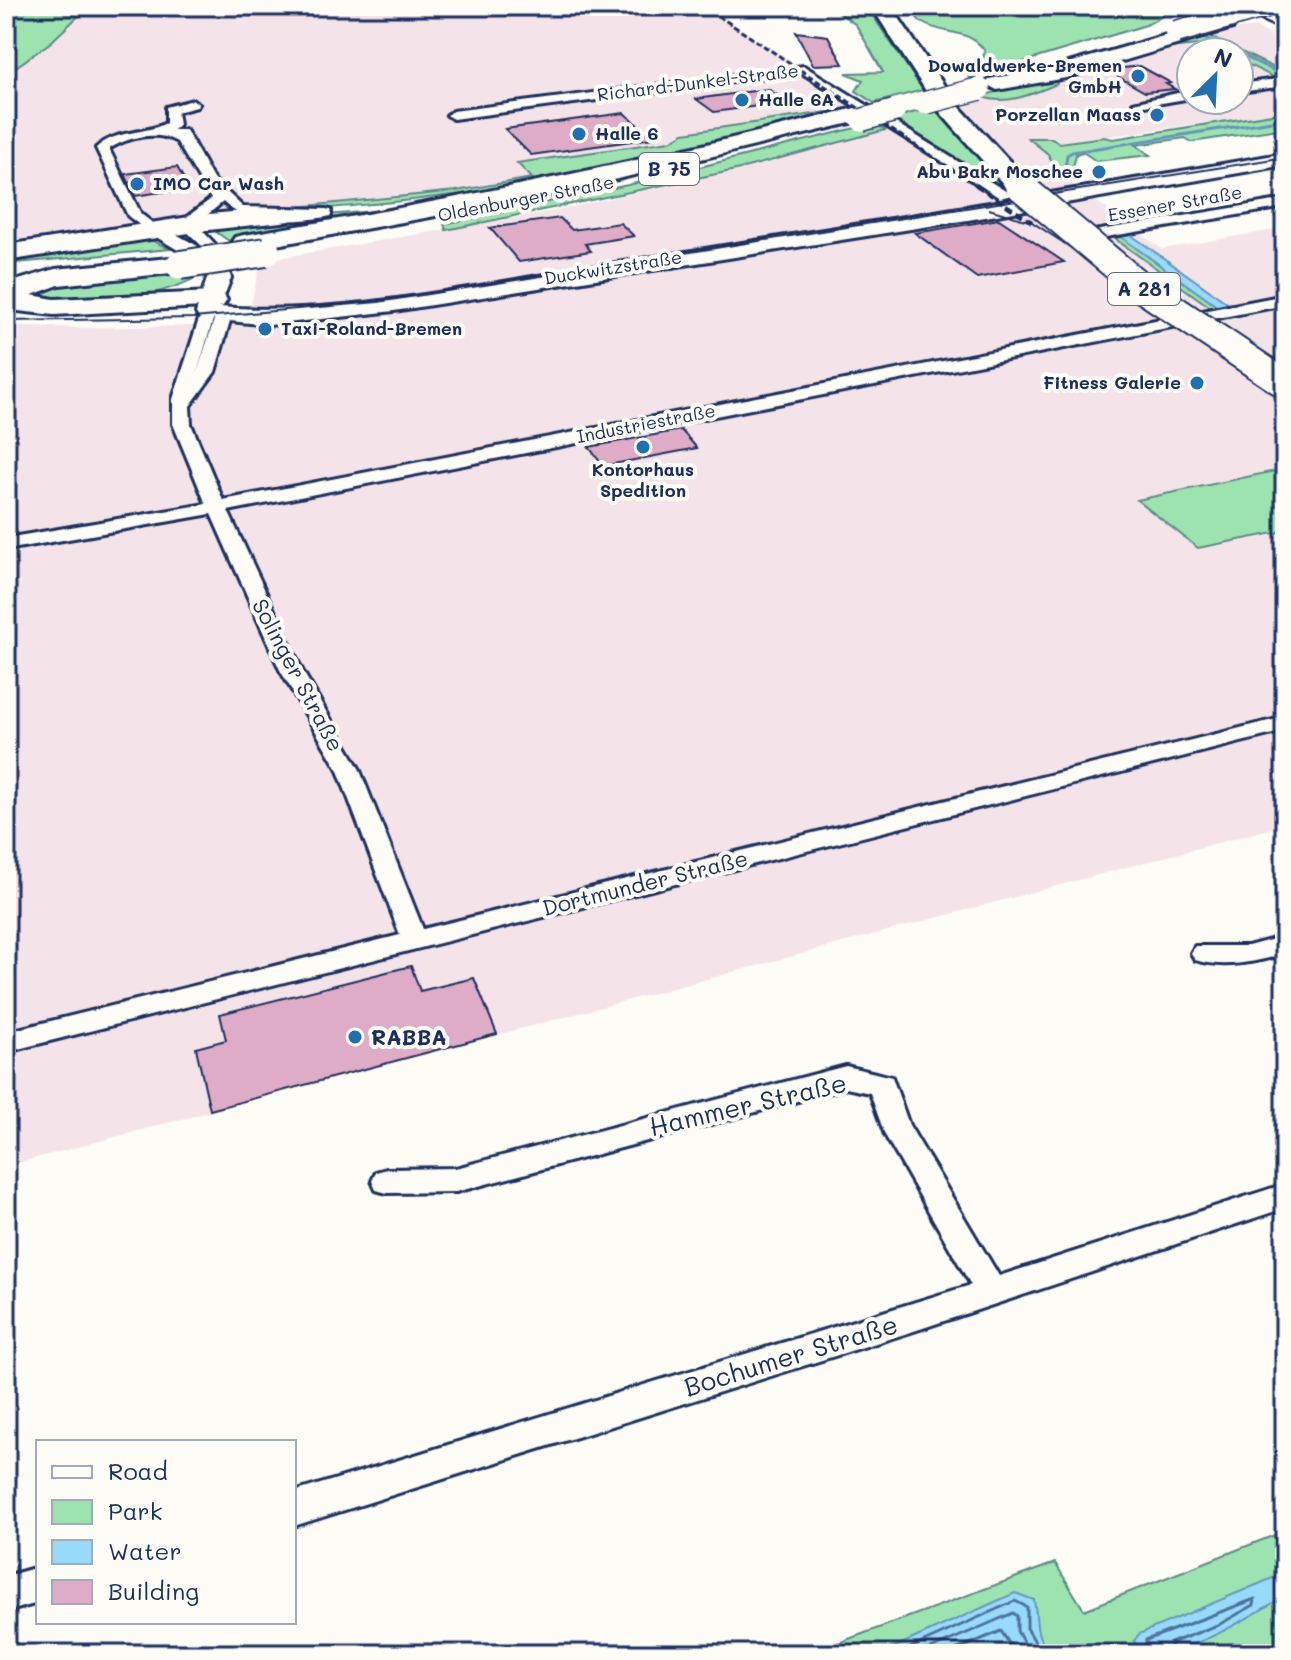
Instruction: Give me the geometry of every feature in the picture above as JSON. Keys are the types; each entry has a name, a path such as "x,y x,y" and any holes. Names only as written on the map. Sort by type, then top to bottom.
{"highway":[{"path":"1209,6 1285,8"},
{"path":"987,84 1025,65 1169,21 1248,8"},
{"path":"987,84 1058,73 1216,27 1236,21 1248,8"},
{"name":"A 281","path":"886,10 947,106 1017,190 1142,288 1285,384"},
{"name":"Oldenburger Straße","path":"254,248 399,230 475,210 656,172 987,84"},
{"name":"Oldenburger Straße","path":"254,248 569,185 859,117"},
{"path":"6,268 326,213 569,185"},
{"name":"A 281","path":"1017,190 1285,364"},
{"path":"6,253 113,238 254,248"},
{"path":"6,274 166,240"},
{"path":"166,240 45,279 22,288 17,298 39,306 140,302 219,307"},
{"path":"140,302 198,285 221,271"},
{"path":"6,310 219,307"}],"main road":[{"path":"1248,8 1285,23"},
{"name":"Duckwitzstraße","path":"219,307 376,296 1017,190 1285,152"},
{"name":"Duckwitzstraße","path":"1017,190 1285,159"},
{"name":"Richard-Dunkel-Straße","path":"1017,190 1079,244 1104,261 1134,271 1285,374"},
{"path":"166,240 208,244 236,266 238,272 219,307"},
{"path":"166,240 201,253 221,271 219,307"}],"street":[{"name":"Richard-Dunkel-Straße","path":"453,115 804,69 1017,190"},
{"path":"1255,86 1284,82"},
{"path":"1139,103 1175,97"},
{"path":"172,118 218,200 166,240 102,148 116,140 158,133 173,125 170,110 193,104"},
{"path":"158,133 179,137 188,147"},
{"path":"208,181 227,194 238,210 259,214 326,213"},
{"name":"Essener Straße","path":"1079,244 1118,232 1285,203"},
{"name":"Industriestraße","path":"6,544 84,533 1285,300"},
{"name":"Solinger Straße","path":"219,307 207,372 181,411 184,429 249,583 291,670 348,768 415,941"},
{"name":"Dortmunder Straße","path":"6,1042 1285,724"},
{"path":"1204,953 1248,955 1285,945"},
{"name":"Hammer Straße","path":"387,1181 456,1180 846,1077 882,1085 895,1127 991,1290"},
{"name":"Bochumer Straße","path":"296,1508 1285,1196"},
{"path":"6,1594 36,1586"}],"shaded area":[{"path":"89,6 706,6 859,106 684,132 670,141 519,163 533,178 456,191 262,210 6,245 6,74 51,42"},
{"path":"1255,27 1285,42 1285,112 1059,143 1052,138 1029,139 1048,154 1056,172 1162,249 1285,228 1285,825 6,1166 6,325 77,328 246,325 261,261 554,211 736,170 1161,50 1175,48 1175,116 1255,116 1255,36 1205,36 1204,32"}],"green space":[{"path":"6,6 89,6 51,42 6,74"},
{"path":"830,6 866,6 923,90 874,103 856,91 863,80 846,73 883,72 856,25"},
{"path":"910,6 1161,6 1163,16 1146,25 970,78 966,72 982,60 985,51 971,38 921,22"},
{"path":"1175,41 1175,48 1129,58 1057,81 1057,84 1022,97 994,100 985,98 985,95"},
{"path":"1255,59 1285,73 1285,83 1255,68"},
{"path":"934,107 1005,185 991,181 893,118"},
{"path":"854,108 679,153 502,188 351,206 256,211 456,191 532,178 517,163 670,141 684,133"},
{"path":"1285,112 1285,132 1278,129 1192,142 1185,138 1136,145 1150,155 1096,161 1083,152 1076,154 1071,176 1056,172 1048,154 1028,138 1052,138 1059,143 1104,137 1113,139"},
{"path":"875,123 885,130 736,170 446,230 444,224 628,185"},
{"path":"398,209 313,229 229,241 206,225"},
{"path":"143,236 170,249 6,264 6,256"},
{"path":"1121,237 1218,307 1210,307 1116,238"},
{"path":"196,266 199,276 140,296 70,302 31,295 35,288"},
{"path":"1285,469 1285,531 1198,548 1137,500"},
{"path":"1285,1531 1285,1649 1273,1654 808,1654 1055,1563 1084,1610"}],"water":[{"path":"1131,235 1230,305 1218,307 1121,237"},
{"path":"1285,1573 1285,1596 1216,1635 1160,1653 1141,1654 1134,1641 1139,1634"},
{"path":"1015,1593 1034,1600 1039,1636 1056,1654 879,1654"}],"building":[{"path":"796,32 828,36 843,64 813,65"},
{"name":"Dowaldwerke-Bremen GmbH","path":"1140,66 1171,83 1166,84 1175,89 1145,92 1106,70"},
{"name":"Halle 6A","path":"768,89 788,102 714,112 696,99"},
{"name":"Halle 6","path":"624,113 653,138 531,155 505,129"},
{"path":"177,167 189,188 135,196 125,174"},
{"path":"560,218 572,230 620,223 634,236 585,244 591,251 519,262 490,228"},
{"path":"999,219 1064,262 977,278 915,233"},
{"name":"Kontorhaus Spedition","path":"681,430 697,448 603,466 589,447"},
{"name":"RABBA","path":"411,966 420,991 474,978 497,1034 210,1110 196,1048 226,1040 220,1014"}],"waterway":[{"path":"1144,6 1179,16"},
{"path":"1255,62 1285,76"},
{"path":"1064,174 1067,155 1072,152 1285,119"}],"tram line":[{"path":"6,321 193,318 378,302 1285,157"},
{"path":"989,209 1032,222 1285,389"}],"railway":[{"path":"703,6 979,187"},
{"path":"976,185 1032,222"}],"place":[{"name":"Dowaldwerke-Bremen GmbH","path":"1138,76"},
{"name":"Halle 6A","path":"742,100"},
{"name":"Porzellan Maass","path":"1157,115"},
{"name":"Halle 6","path":"579,134"},
{"name":"Abu Bakr Moschee","path":"1099,172"},
{"name":"IMO Car Wash","path":"137,184"},
{"name":"Taxi-Roland-Bremen","path":"265,329"},
{"name":"Fitness Galerie","path":"1197,383"},
{"name":"Kontorhaus Spedition","path":"643,447"},
{"name":"RABBA","path":"355,1037"}]}
